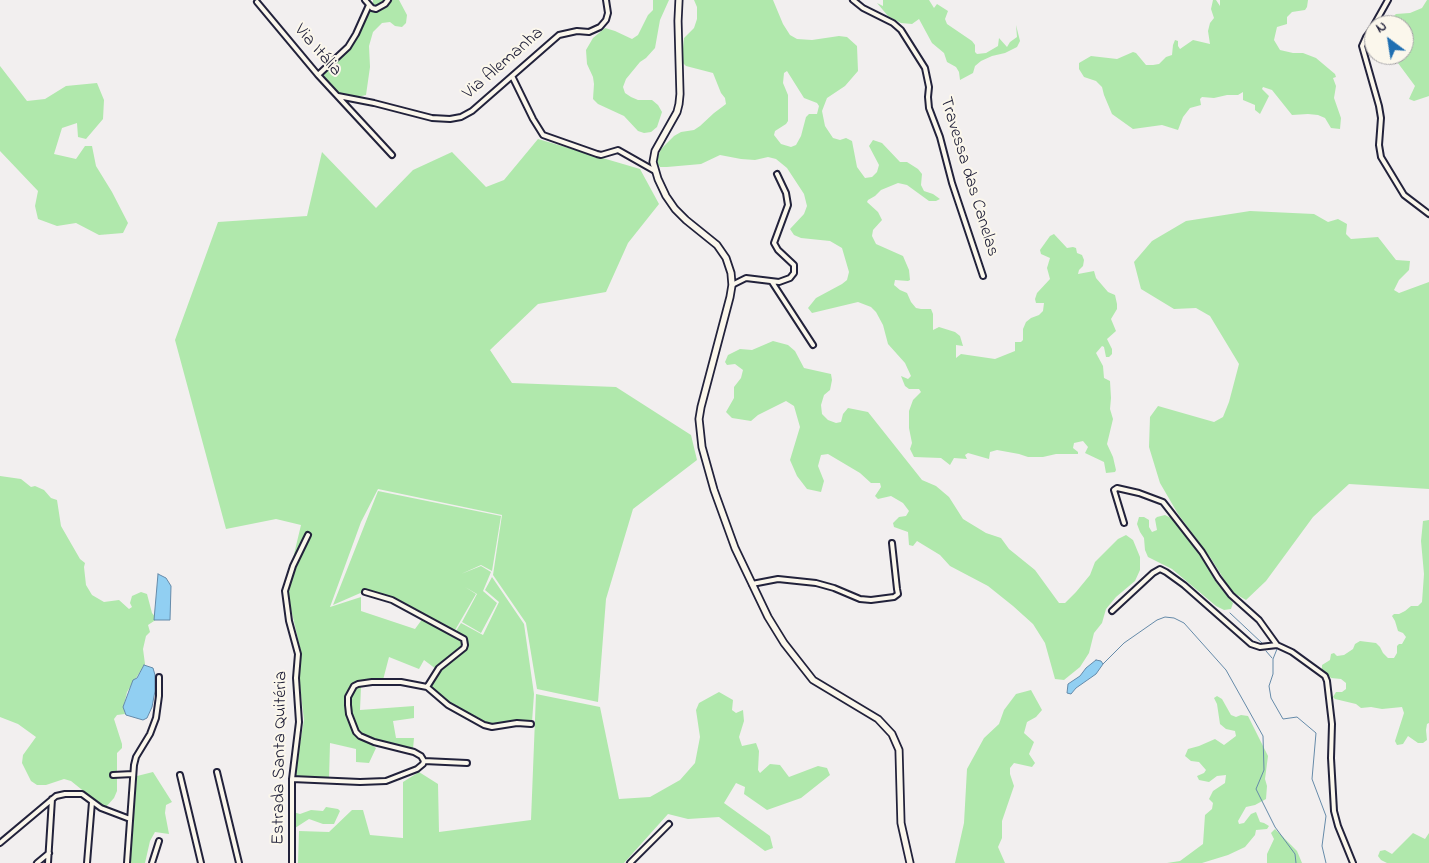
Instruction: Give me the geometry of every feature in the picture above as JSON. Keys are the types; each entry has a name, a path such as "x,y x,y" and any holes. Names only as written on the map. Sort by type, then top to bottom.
{"main road":[{"path":"679,0 679,104 677,112 655,151 653,162 666,196 675,209 722,251 729,265 732,285 701,407 700,433 714,490 735,548 775,630 808,675 818,684 878,719 892,734 899,750 901,823 910,863"}],"street":[{"path":"364,0 376,9 388,0"},
{"name":"Via Alemanha","path":"338,96 432,118 450,119 461,117 472,110 560,35 572,32 589,32 600,27 606,20 608,13 606,0"},
{"name":"Travessa das Canelas","path":"853,0 862,8 893,23 901,30 925,68 929,87 928,108 940,137 952,183 983,276"},
{"path":"1380,15 1388,0"},
{"name":"Via Itália","path":"257,2 318,75 392,155"},
{"path":"318,75 348,47 369,5"},
{"path":"1367,65 1381,118 1379,145 1381,157 1404,195 1429,214"},
{"path":"512,76 543,135 596,154 602,155 618,150 655,171"},
{"path":"732,285 746,278 772,282 790,278 793,275 794,265 778,250 774,243 788,206 786,193 777,174"},
{"path":"772,282 813,345"},
{"path":"1124,523 1114,490 1117,488 1139,493 1163,502 1202,552 1231,596 1259,620 1277,645 1292,652 1324,674 1328,681 1332,724 1331,758 1334,811 1353,863"},
{"name":"Estrada Santa Quitéria","path":"292,863 292,779 299,722 296,678 298,654 285,602 285,591 293,566 308,535"},
{"path":"752,584 778,579 816,583 860,599 871,600 896,596 897,584 892,544"},
{"path":"1112,612 1153,573 1160,569 1184,585 1251,644 1260,648 1277,645"},
{"path":"365,592 392,600 464,639 464,648 439,668 427,687"},
{"path":"127,863 133,774 136,757 150,734 156,718 159,677"},
{"path":"424,761 421,756 414,752 374,742 360,736 352,724 348,705 351,690 358,684 401,682 427,687 448,705 484,725 492,727 517,723 532,724"},
{"path":"292,779 360,782 386,781 417,769 424,761"},
{"path":"424,761 468,763"},
{"path":"217,772 239,863"},
{"path":"113,775 133,774"},
{"path":"180,775 201,863"},
{"path":"0,843 52,799 65,794 82,794 92,802 130,819"},
{"path":"48,863 52,799"},
{"path":"87,863 92,802"},
{"path":"630,863 669,824"},
{"path":"152,863 159,841"},
{"path":"37,863 49,853"}],"green space":[{"path":"373,0 399,0 407,15 406,23 402,27 395,26 390,22 382,23 373,32 369,46 370,67 366,95 353,98 338,94 332,91 323,75 351,48 355,33"},
{"path":"653,0 669,0 660,20 655,48 626,79 623,87 625,93 631,97 638,100 652,100 662,112 657,127 651,132 644,133 638,131 624,116 598,104 593,99 593,77 587,64 586,50 593,38 605,28 632,39 638,35 648,15 653,10"},
{"path":"694,0 773,0 783,24 790,35 797,39 812,40 839,36 847,37 857,46 858,71 845,86 827,98 822,111 825,126 833,138 840,140 846,138 852,141 857,167 865,178 872,177 877,172 879,165 869,146 873,140 882,143 900,162 907,162 918,169 922,174 921,185 924,191 940,199 929,201 907,185 898,183 881,190 867,202 878,212 882,220 873,230 872,236 876,244 903,256 909,270 910,280 895,280 894,285 907,293 916,308 931,309 933,314 933,330 939,327 955,332 960,336 963,346 956,345 956,358 961,354 995,359 1015,351 1015,342 1023,340 1023,329 1026,322 1043,311 1044,303 1036,303 1035,299 1037,293 1050,279 1047,268 1050,258 1041,254 1040,250 1050,236 1054,234 1067,248 1076,248 1077,253 1082,255 1084,260 1078,274 1094,271 1096,278 1108,292 1115,295 1117,304 1117,309 1111,319 1116,331 1107,339 1112,349 1112,354 1106,357 1104,347 1102,346 1096,353 1103,366 1104,378 1110,381 1110,409 1113,419 1107,444 1113,457 1115,472 1106,473 1104,462 1085,453 1088,447 1083,441 1074,443 1073,448 1078,454 1028,457 997,450 990,452 989,459 968,453 965,455 967,459 954,458 950,465 941,458 914,457 910,449 912,443 909,428 909,411 913,400 921,392 919,389 909,389 905,386 901,376 908,379 911,376 905,363 888,344 883,325 876,312 871,307 858,302 812,313 808,308 816,298 847,280 849,272 842,248 830,241 801,238 794,235 790,229 804,214 807,206 804,194 787,168 776,159 768,157 755,160 720,155 701,164 667,167 660,167 656,162 661,149 674,136 681,132 694,130 726,104 713,73 686,66 683,63 684,38 694,28 697,19 697,7","holes":["787,71 804,98 817,103 819,106 817,114 809,114 806,117 801,136 796,145 791,147 781,144 774,135 775,131 788,121 788,95 783,83 784,73"]},
{"path":"883,0 929,0 934,8 937,4 948,11 945,19 947,24 972,41 977,54 986,53 998,46 999,38 1007,47 1017,37 1016,25 1020,41 1017,47 981,61 975,66 973,73 960,80 956,67 947,62 944,53 932,43 919,19 912,24 901,23 888,16 877,3 883,6"},
{"path":"1213,0 1216,0 1220,6 1220,0 1308,0 1305,10 1292,12 1287,17 1287,24 1277,27 1274,40 1280,50 1303,53 1316,58 1335,74 1336,77 1333,78 1336,86 1334,98 1341,118 1340,129 1331,128 1325,118 1318,115 1292,115 1272,90 1263,87 1262,89 1269,96 1260,114 1255,110 1255,105 1243,100 1243,92 1238,95 1214,98 1202,97 1200,99 1201,105 1190,108 1183,117 1178,130 1162,125 1133,129 1112,114 1102,87 1096,81 1084,77 1079,69 1079,63 1091,56 1117,59 1133,52 1146,65 1153,65 1159,64 1166,57 1172,55 1175,40 1178,41 1180,49 1193,40 1210,44 1208,31 1210,23 1214,18 1211,9"},
{"path":"1427,0 1429,0 1429,96 1414,101 1409,99 1415,86 1399,65 1414,65 1414,15 1395,15 1410,13 1422,8"},
{"path":"0,66 27,101 45,99 66,86 97,83 104,100 103,119 86,139 78,137 77,123 62,128 54,154 76,159 85,146 92,146 96,166 128,223 123,233 99,235 76,223 57,226 38,219 35,206 38,191 0,151"},
{"path":"538,139 640,169 659,204 628,243 606,292 538,304 490,350 512,383 616,387 691,435 697,460 633,509 606,599 598,702 537,689 526,623 493,575 502,515 378,489 361,522 330,607 361,597 361,611 415,629 423,618 462,640 461,649 436,669 424,660 419,669 389,657 383,680 354,682 345,699 346,717 355,734 376,748 369,763 356,762 356,749 330,743 329,779 294,778 304,720 299,678 301,652 288,596 293,571 310,535 306,533 290,571 301,525 276,519 226,529 175,340 218,222 307,216 322,152 376,208 413,170 452,152 486,187 504,180"},
{"path":"1250,211 1314,214 1328,222 1338,219 1347,224 1346,234 1351,239 1378,237 1396,260 1410,261 1409,270 1399,280 1394,290 1399,293 1429,282 1429,489 1349,484 1313,517 1266,581 1246,600 1232,592 1210,557 1178,514 1160,483 1149,447 1150,417 1158,406 1214,422 1223,417 1239,364 1210,316 1196,308 1174,309 1141,289 1134,262 1152,241 1186,221"},
{"path":"773,341 788,345 795,351 804,368 831,374 830,390 824,395 821,405 822,414 828,420 836,423 841,422 843,414 848,408 868,412 922,480 936,486 949,497 963,519 986,533 1001,538 1009,549 1035,570 1059,603 1065,603 1076,592 1090,575 1095,562 1118,539 1126,535 1133,540 1140,557 1140,570 1135,581 1116,597 1106,609 1102,623 1094,633 1089,653 1080,667 1064,680 1055,679 1045,643 1033,624 988,586 950,566 940,555 917,541 913,546 909,545 908,532 894,527 893,523 899,517 906,516 909,511 903,503 891,496 878,499 875,496 881,487 880,483 871,483 860,473 828,454 821,455 818,466 824,481 821,492 807,489 797,476 790,460 800,427 794,406 786,401 758,415 751,421 732,418 726,412 734,398 734,387 741,378 743,370 735,364 727,365 725,362 728,355 740,349 752,350"},
{"path":"0,476 21,479 31,487 35,486 44,490 51,498 57,500 61,526 80,559 85,563 86,585 92,595 104,602 119,600 129,609 132,607 130,603 132,596 141,592 147,594 152,613 157,619 148,625 150,632 146,636 143,649 145,664 127,692 124,705 125,714 117,715 114,719 122,748 117,753 117,791 114,798 105,808 98,809 86,793 71,781 64,779 46,785 37,785 31,781 22,763 23,755 36,737 18,724 0,717"},
{"path":"378,491 501,516 492,571 481,565 461,574 481,566 491,572 483,591 497,603 481,633 462,622 477,594 465,587 476,594 454,632 391,599 365,591 333,605"},
{"path":"1165,515 1173,519 1203,560 1216,582 1233,603 1231,609 1224,610 1216,606 1172,569 1148,557 1144,538 1137,524 1139,517 1149,520 1149,527 1152,532 1157,530 1155,519"},
{"path":"1429,520 1429,723 1426,730 1427,740 1423,743 1418,743 1408,736 1403,744 1397,745 1395,741 1404,713 1402,707 1382,709 1361,708 1356,704 1335,699 1333,697 1336,692 1342,692 1346,689 1346,683 1341,679 1331,678 1322,669 1322,665 1330,660 1331,654 1334,653 1337,656 1344,655 1360,641 1376,643 1388,658 1394,658 1397,653 1397,646 1402,644 1406,637 1398,631 1392,616 1405,611 1411,606 1418,606 1422,602 1424,574 1421,541 1423,521"},
{"path":"492,577 524,624 534,694 532,722 492,725 448,702 430,687 447,663 465,651 467,643 464,637 456,631 461,623 483,635 499,602 485,590"},
{"path":"361,687 360,710 414,706 414,718 393,721 396,738 414,738 413,749 365,737 357,729 350,706 352,693 355,688"},
{"path":"1031,690 1042,710 1036,717 1027,722 1024,733 1034,742 1029,754 1035,763 1032,767 1014,763 1010,768 1014,786 1002,821 1002,838 998,847 1005,863 955,863 964,823 967,769 984,738 999,724 1004,710 1016,694"},
{"path":"719,692 733,700 732,710 736,713 743,710 744,721 739,737 742,746 756,743 759,751 758,770 760,773 770,764 780,765 789,777 818,766 827,768 830,775 801,798 767,810 744,794 745,787 736,783 724,803 770,836 773,848 765,851 719,817 688,819 668,814 624,863 298,863 299,831 329,832 352,810 363,810 370,835 403,838 403,782 419,772 438,784 439,832 531,820 536,694 600,707 619,799 650,797 680,780 695,763 700,737 696,710 699,703"},
{"path":"1217,696 1222,699 1231,715 1236,717 1241,715 1248,716 1268,756 1265,779 1267,786 1266,799 1246,807 1238,821 1239,824 1244,823 1251,814 1256,812 1260,822 1269,826 1267,829 1256,830 1255,835 1245,847 1228,855 1202,863 1167,863 1180,861 1203,844 1205,815 1212,809 1213,803 1209,799 1213,791 1225,783 1226,775 1217,776 1209,782 1199,780 1197,776 1206,770 1199,762 1191,761 1185,756 1188,749 1215,739 1224,745 1236,736 1235,731 1226,729 1220,724 1217,704 1214,698"},
{"path":"153,772 172,802 166,805 165,813 169,834 155,832 150,841 145,863 130,863 137,776"},
{"path":"326,807 340,811 334,824 323,824 309,819 295,828 293,812 300,814 311,810 323,811"},
{"path":"1275,829 1297,851 1302,863 1267,863 1267,854 1274,839 1271,833"},
{"path":"1413,833 1425,839 1429,833 1429,863 1387,863 1378,856 1380,851 1385,850 1392,854"}],"water":[{"path":"158,574 166,578 171,586 170,620 154,620"},
{"path":"1096,660 1101,661 1103,664 1096,674 1076,688 1071,694 1067,693 1068,684 1080,676"},
{"path":"144,665 153,668 155,691 152,707 147,718 143,720 126,715 123,707 133,680 137,678"}],"waterway":[{"path":"1230,613 1263,644"},
{"path":"1103,664 1124,643 1157,620 1165,617 1174,618 1184,623 1226,670 1263,736 1264,770 1256,789 1275,827 1295,854 1296,863"},
{"path":"1277,649 1273,659 1273,674 1269,686 1271,698 1283,719 1297,717 1316,733 1312,779 1326,816 1322,846 1326,863"},
{"path":"1266,651 1272,658"}]}
